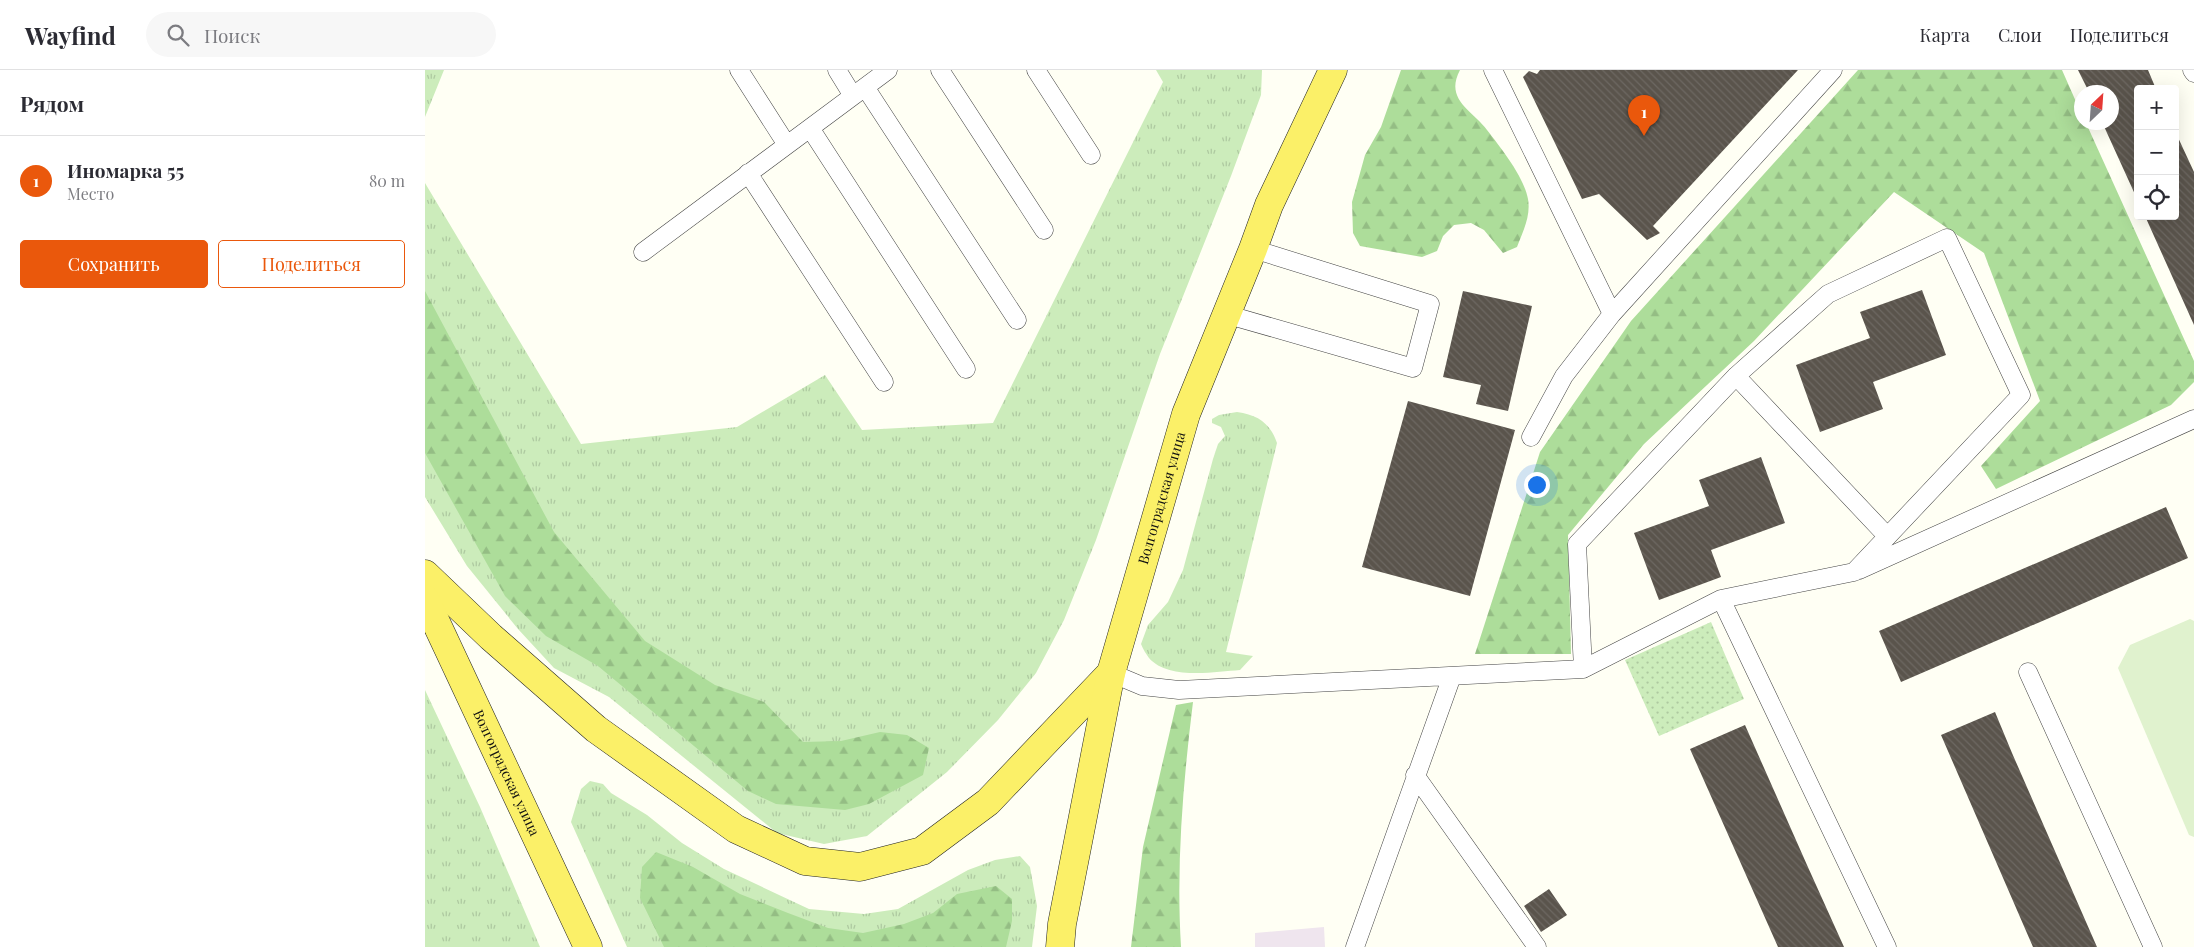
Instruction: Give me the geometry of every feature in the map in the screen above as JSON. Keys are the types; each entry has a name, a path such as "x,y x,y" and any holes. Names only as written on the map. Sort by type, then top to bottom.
{"main road":[{"name":"Волгоградская улица","path":"1060,947 1062,924 1111,673 1186,414 1269,205 1333,70"},
{"path":"425,574 491,637 596,729 736,829 805,861 860,867 922,850 988,802 1111,673"},
{"name":"Волгоградская улица","path":"425,599 588,947"}],"lane":[{"path":"739,70 787,145"},
{"path":"837,70 859,91 1017,320"},
{"path":"643,252 888,70"},
{"path":"940,70 1044,230"},
{"path":"1036,70 1091,155"},
{"path":"1493,70 1612,314"},
{"path":"1531,437 1537,422 1564,376 1612,314 1833,70"},
{"path":"810,128 966,369"},
{"path":"748,173 884,382"},
{"path":"1583,669 1577,544 1736,376 1828,294 1947,238 2021,396 1854,572"},
{"path":"1225,314 1413,368 1430,304 1253,249"},
{"path":"1736,376 1887,536"},
{"path":"1111,673 1142,686 1179,690 1583,669 1721,599 1854,572 2194,419"},
{"path":"1721,599 1887,947"},
{"path":"2027,672 2153,947"},
{"path":"1355,947 1452,676"},
{"path":"1415,775 1537,947"}],"shaded area":[{"path":"1324,927 1325,947 1255,947 1255,933"}],"green space":[{"path":"425,70 444,70 425,117"},
{"path":"1156,70 1262,70 1261,95 1160,354 1096,540 1064,620 1036,673 998,720 947,772 867,836 824,844 777,833 609,697 554,668 518,629 467,566 425,497 425,183 581,444 737,427 825,375 862,430 993,423 1163,82"},
{"path":"1401,70 1460,70 1455,89 1458,97 1505,154 1526,190 1529,205 1526,223 1517,247 1503,253 1484,230 1471,223 1454,225 1443,236 1437,251 1422,257 1360,246 1353,233 1352,202 1365,155 1381,127"},
{"path":"1858,70 2062,70 2074,97 2074,130 2089,130 2194,361 2194,382 2171,405 1996,489 1981,466 2040,401 1984,253 1894,192 1754,341 1644,444 1568,535 1571,654 1475,654 1540,452 1631,321"},
{"path":"425,291 554,532 645,641 715,685 764,702 803,742 841,741 880,732 907,735 929,748 923,775 869,804 845,810 776,804 748,791 598,666 546,636 505,596 425,453"},
{"path":"1237,412 1251,415 1262,421 1271,430 1277,443 1226,652 1253,656 1240,670 1205,673 1179,672 1157,665 1149,658 1141,644 1148,625 1168,602 1183,570 1213,459 1218,444 1225,436 1221,427 1212,423 1212,419 1219,415"},
{"path":"2190,619 2194,621 2194,837 2189,835 2118,668 2130,645"},
{"path":"1711,622 1744,699 1659,736 1625,660"},
{"path":"425,690 480,807 540,947 425,947"},
{"path":"1193,702 1181,824 1179,886 1181,947 1131,947 1143,847 1176,705"},
{"path":"590,781 603,784 611,793 647,815 682,843 724,869 809,909 864,914 898,909 968,870 995,860 1020,856 1030,867 1037,906 1032,947 627,947 571,822 581,789"},
{"path":"656,852 693,867 740,894 788,913 828,928 863,933 904,924 933,913 957,894 996,886 1012,899 1012,921 1006,947 664,947 640,898 642,867"}],"building":[{"path":"1540,70 1798,70 1653,226 1660,233 1647,240 1599,194 1582,199 1523,77 1529,71 1537,74"},
{"path":"2078,70 2148,70 2154,85 2134,85 2134,192 2106,130 2119,130 2119,85 2086,85"},
{"path":"2179,140 2194,172 2194,325 2147,220 2179,220"},
{"path":"1922,290 1946,355 1873,382 1883,409 1820,432 1796,365 1870,338 1860,312"},
{"path":"1463,291 1532,306 1508,411 1476,404 1481,385 1443,377"},
{"path":"1408,401 1515,430 1470,596 1362,567"},
{"path":"1761,457 1785,523 1711,550 1721,577 1659,600 1634,533 1709,506 1699,480"},
{"path":"2166,507 2188,558 1901,682 1879,631"},
{"path":"1995,712 2097,947 2033,947 1941,735"},
{"path":"1745,725 1844,947 1778,947 1690,749"},
{"path":"1549,889 1567,915 1541,932 1524,906"}],"place":[{"name":"Иномарка 55","path":"1644,136"}]}
